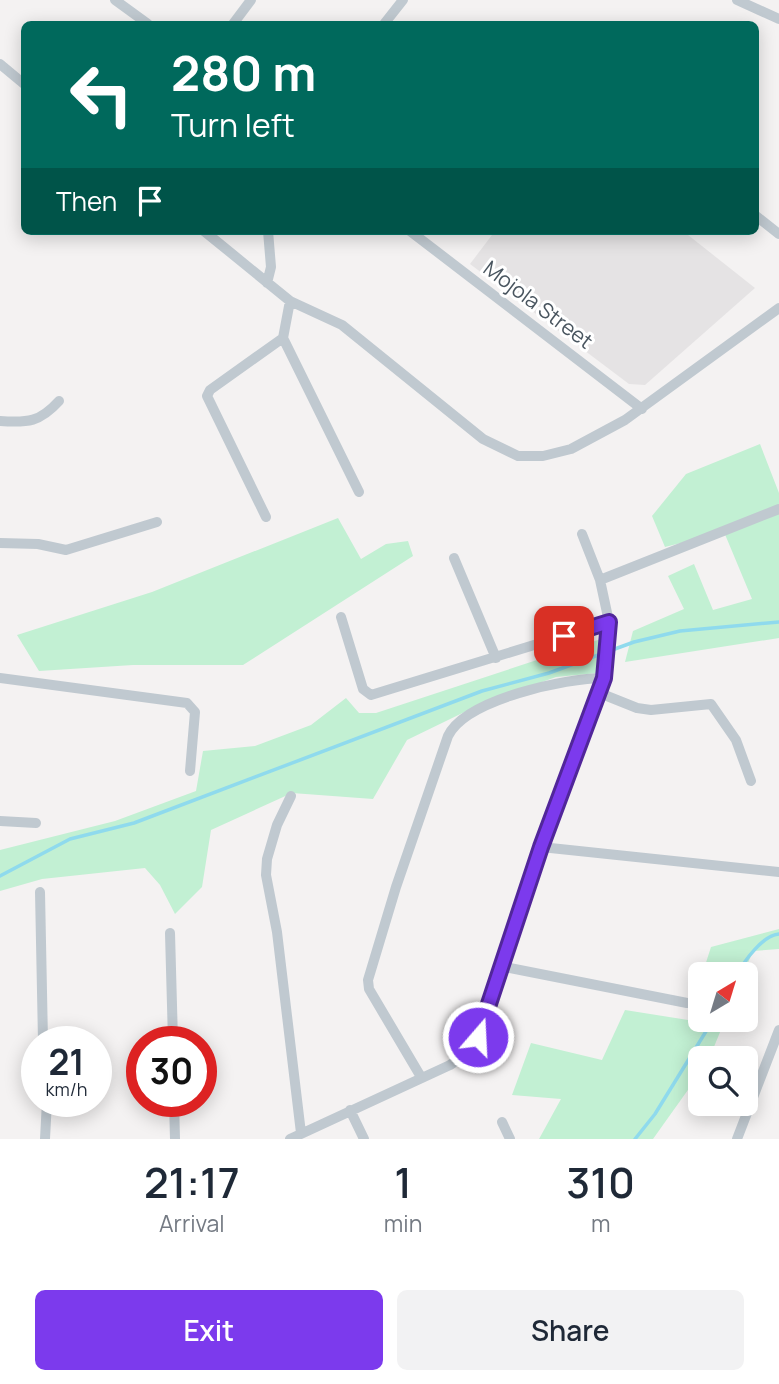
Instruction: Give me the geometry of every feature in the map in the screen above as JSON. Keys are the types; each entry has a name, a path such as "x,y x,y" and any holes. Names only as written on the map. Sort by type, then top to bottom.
{"street":[{"path":"115,0 144,21"},
{"path":"235,21 251,0"},
{"path":"386,21 403,0"},
{"path":"737,0 779,19"},
{"path":"0,64 21,82"},
{"path":"759,218 779,234"},
{"path":"209,235 290,301 342,325 483,439 512,454 529,457 571,449 642,409 779,308"},
{"path":"267,283 271,267 268,235"},
{"name":"Mojola Street","path":"415,235 642,409"},
{"path":"290,301 283,338 359,492"},
{"path":"266,517 207,396 210,390 283,338"},
{"path":"0,421 32,423 45,417 59,401"},
{"path":"600,580 779,509"},
{"path":"0,543 26,542 66,550 157,522"},
{"path":"290,1139 468,1052 478,1037 541,847 604,676 609,628 600,580 582,534"},
{"path":"454,558 496,658"},
{"path":"341,617 363,689 371,695 609,628"},
{"path":"421,1077 369,989 368,980 396,887 451,728 479,708 561,681 604,676"},
{"path":"0,678 187,702 195,712 190,771"},
{"path":"597,692 636,708 651,710 711,704 736,740 751,781"},
{"path":"291,796 277,825 267,859 266,875 277,932 301,1133"},
{"path":"0,821 36,823"},
{"path":"541,847 779,872"},
{"path":"40,892 43,1026"},
{"path":"170,933 173,1026"},
{"path":"500,966 687,1003"},
{"path":"737,1139 779,1030"},
{"path":"350,1110 364,1139"},
{"path":"45,1139 46,1117"},
{"path":"174,1117 175,1139"},
{"path":"502,1122 510,1139"}],"shaded area":[{"path":"492,235 688,235 755,288 645,385 629,384 470,264"}],"green space":[{"path":"760,444 779,493 779,638 625,662 633,631 684,609 668,576 694,564 713,610 752,599 724,532 665,547 652,516 686,474"},
{"path":"338,518 361,559 386,544 408,541 413,556 243,665 133,665 39,671 17,635 152,592"},
{"path":"601,639 604,649 598,673 556,677 481,704 407,740 373,799 292,793 211,830 202,887 175,914 160,885 145,868 42,879 0,891 0,850 115,821 196,791 203,751 255,746 311,725 346,698 359,713 376,713"},
{"path":"779,929 779,949 753,951 748,962 706,962 711,947"},
{"path":"625,1010 688,1020 688,1032 720,1032 714,1046 688,1046 688,1090 653,1139 539,1139 561,1099 512,1095 531,1043 602,1060"}],"waterway":[{"path":"0,876 70,839 134,823 482,691 549,673 634,642 680,631 779,622"},
{"path":"745,962 767,939 779,934"},
{"path":"635,1139 655,1114 706,1032"}],"route":[{"path":"478,1037 541,847 604,675 609,622 564,636"}]}
